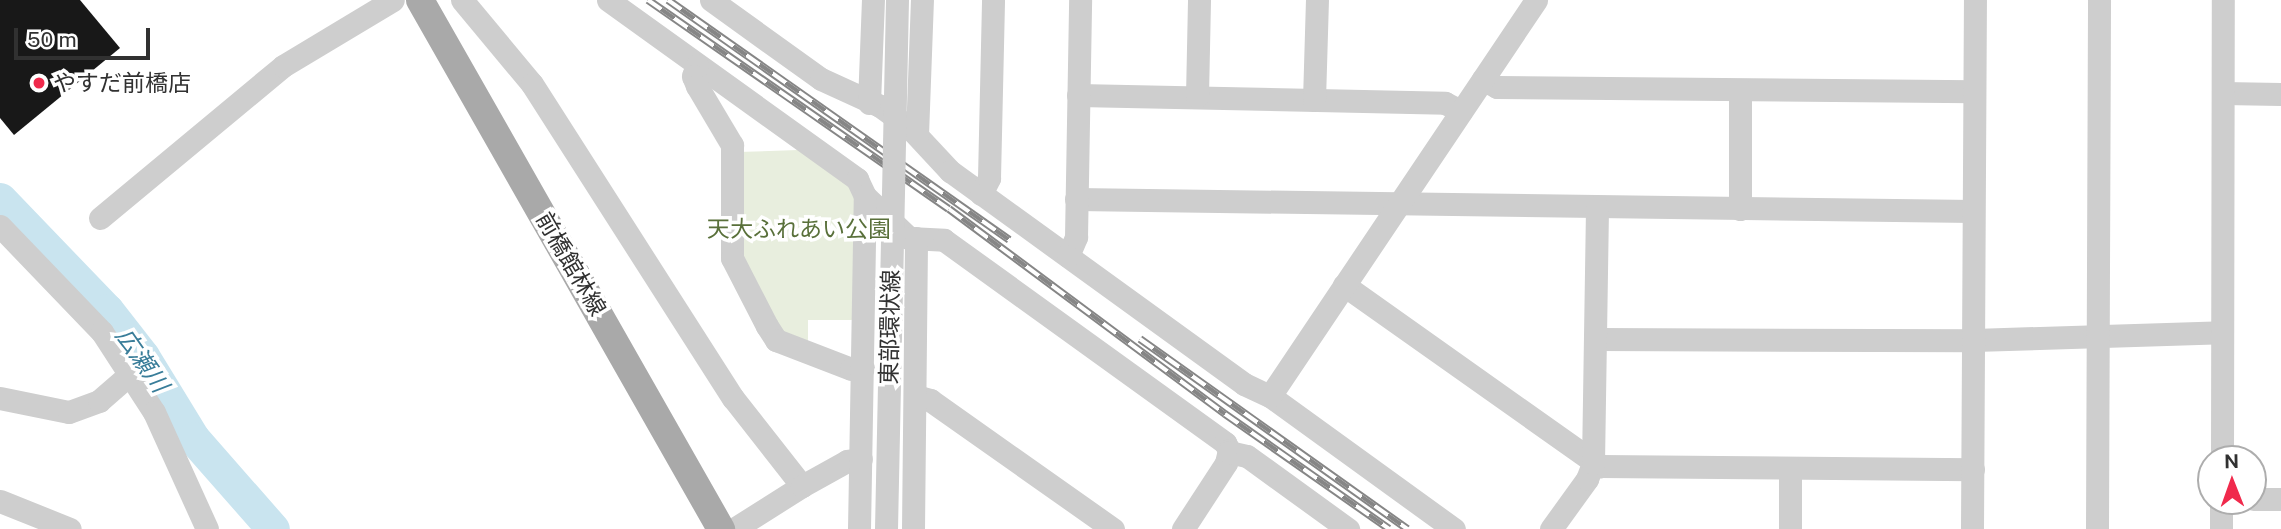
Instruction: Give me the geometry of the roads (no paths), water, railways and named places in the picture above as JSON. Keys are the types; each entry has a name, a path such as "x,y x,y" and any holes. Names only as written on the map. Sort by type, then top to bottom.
{"main road":[{"name":"前橋館林線","path":"420,0 721,529"}],"street":[{"path":"100,218 283,66 393,0"},
{"path":"462,0 532,83 733,398 802,485"},
{"path":"608,0 857,179 865,196 909,237 944,240 1226,443 1229,452 1183,529"},
{"path":"711,0 821,79 869,103 917,135 942,163 981,194 1244,384 1270,396 1454,529"},
{"path":"869,103 873,0"},
{"name":"東部環状線","path":"886,529 897,0"},
{"path":"917,135 922,0"},
{"path":"981,194 989,178 993,0"},
{"path":"1068,256 1076,237 1080,0"},
{"path":"1197,96 1199,0"},
{"path":"1314,100 1317,0"},
{"path":"1270,396 1536,0"},
{"path":"1972,529 1975,0"},
{"path":"2097,529 2099,0"},
{"path":"2222,445 2223,0"},
{"path":"697,65 693,76 697,86 732,145 732,258 767,326 776,340 850,369 863,368"},
{"path":"1483,79 1497,87 1974,91"},
{"path":"1740,90 1740,209"},
{"path":"2223,93 2281,94"},
{"path":"1077,95 1446,103 1461,111"},
{"path":"859,529 866,261 865,196"},
{"path":"1076,199 1399,207 1973,211"},
{"path":"1551,529 1587,479 1593,463 1597,207"},
{"path":"0,226 102,332 154,412 207,529"},
{"path":"913,529 916,238"},
{"path":"1345,285 1593,463 1608,468 1973,469"},
{"path":"1597,339 1974,341 2222,332"},
{"path":"0,398 69,412 99,401 130,374"},
{"path":"916,396 930,400 1113,529"},
{"path":"1229,452 1247,456 1348,529"},
{"path":"734,529 802,485 848,461 861,459"},
{"path":"1790,468 1790,529"},
{"path":"0,501 70,529"}],"waterway":[{"name":"広瀬川","path":"0,199 107,310 143,356 193,438 273,529"}],"railway":[{"path":"648,0 949,209 1225,414 1389,529"},
{"path":"668,0 1009,240"},
{"path":"1140,339 1407,529"}],"place":[{"name":"やすだ前橋店","path":"39,83"}],"park label":[{"name":"天大ふれあい公園","path":"799,229"}]}
